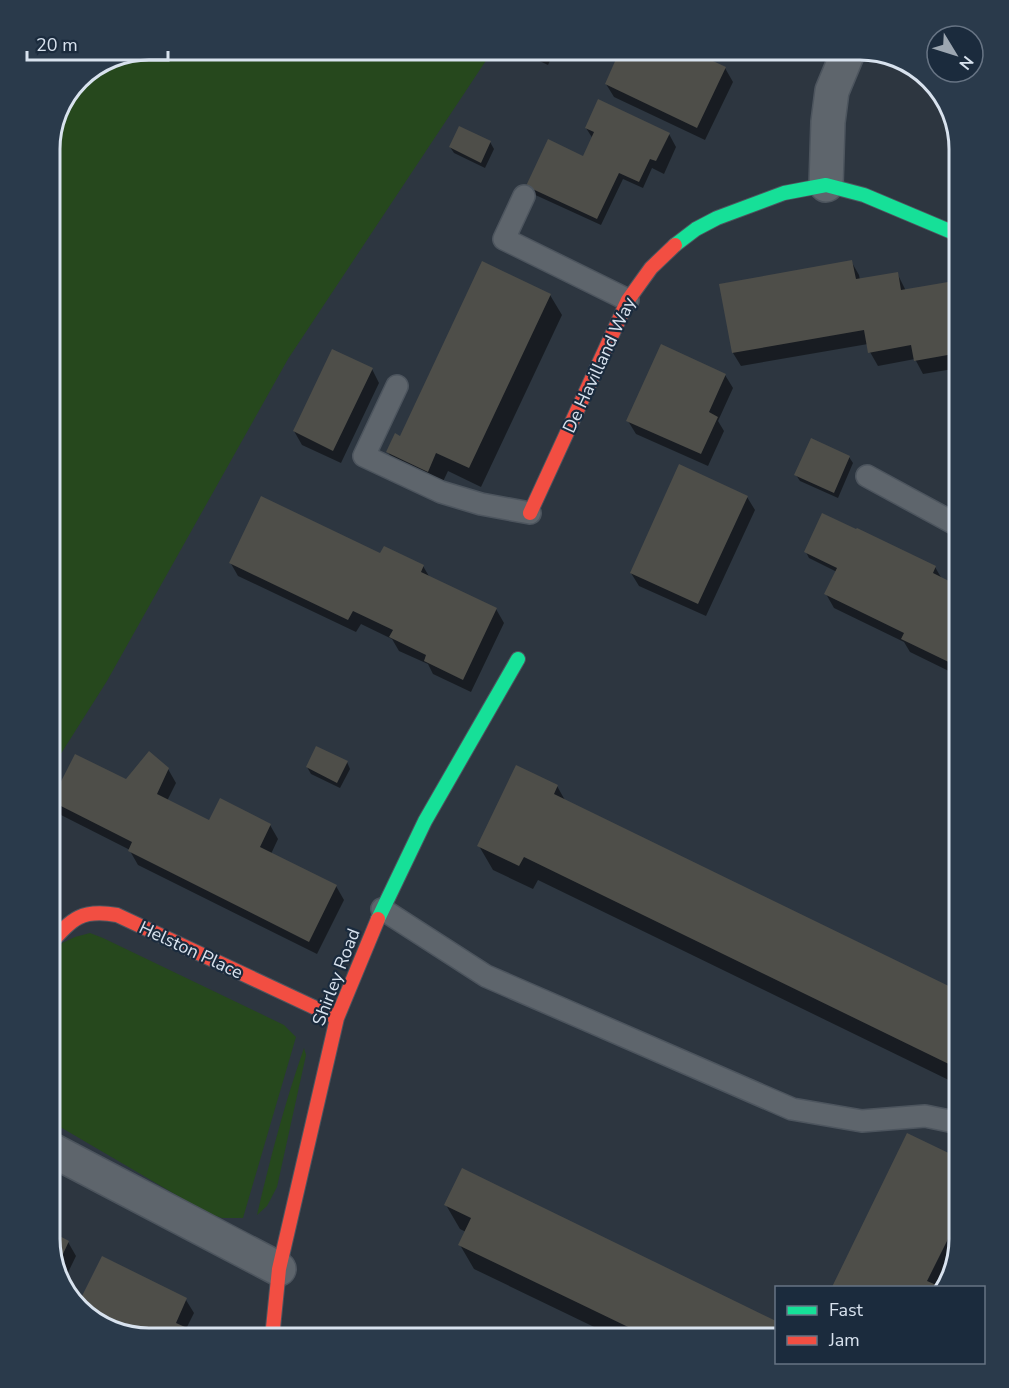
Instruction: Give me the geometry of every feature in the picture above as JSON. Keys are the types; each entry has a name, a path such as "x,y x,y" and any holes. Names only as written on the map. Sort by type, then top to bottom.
{"street":[{"path":"826,185 828,122 832,91 845,60"},
{"name":"De Havilland Way","path":"530,513 628,300 651,268 696,229 717,218 784,193 826,185 864,195 949,231"},
{"name":"Shirley Road","path":"273,1328 279,1269 337,1018 382,909 425,821 518,659"},
{"name":"Helston Place","path":"60,932 80,915 101,912 117,915 337,1018"},
{"path":"60,1154 279,1269"}],"lane":[{"path":"524,196 504,239 628,300"},
{"path":"397,386 364,456 441,492 481,504 530,513"},
{"path":"867,476 949,520"},
{"path":"382,909 486,976 792,1109 862,1121 925,1116 949,1121"}],"green space":[{"path":"486,60 288,359 107,681 60,755 60,143 69,110 78,95 104,72 137,61"},
{"path":"90,933 103,938 284,1025 296,1037 243,1218 222,1218 207,1213 60,1127 60,948 62,943"},
{"path":"304,1048 306,1055 277,1187 267,1206 257,1215 278,1131"}],"building":[{"path":"616,60 711,60 726,67 697,128 605,84"},
{"path":"598,99 670,133 656,161 650,159 639,182 619,173 597,219 526,186 548,139 583,156 594,132 585,128"},
{"path":"459,126 491,141 481,163 449,147"},
{"path":"852,260 856,279 898,272 901,290 948,282 949,355 914,361 911,345 868,353 864,330 732,353 719,284"},
{"path":"482,261 551,294 469,468 436,453 428,472 386,452 395,433 400,436"},
{"path":"661,344 726,374 709,412 718,417 701,454 626,421"},
{"path":"332,349 373,368 333,451 293,431"},
{"path":"811,438 850,456 834,493 794,475"},
{"path":"679,464 748,496 698,604 630,573"},
{"path":"261,496 380,553 384,546 424,565 421,572 497,608 463,680 424,661 426,655 389,637 393,630 353,611 348,620 229,563"},
{"path":"822,513 936,566 933,573 949,581 949,662 901,639 904,633 824,594 837,568 804,552"},
{"path":"316,746 348,761 337,783 306,767"},
{"path":"149,751 169,768 157,794 209,820 220,798 271,824 260,847 337,885 309,942 128,851 132,842 60,806 60,783 75,754 126,779"},
{"path":"516,765 558,785 554,794 949,986 949,1064 524,857 519,866 477,846"},
{"path":"907,1133 949,1153 949,1237 927,1281 936,1286 832,1286"},
{"path":"462,1168 775,1321 775,1328 630,1328 458,1245 471,1218 444,1205"},
{"path":"60,1236 69,1241 62,1256"},
{"path":"102,1256 187,1298 176,1323 187,1328 143,1328 126,1325 104,1316 82,1297"}],"traffic: fast":[{"path":"675,245 696,229 717,218 784,193 826,185 864,195 949,231"},
{"path":"378,919 425,821 518,659"}],"traffic: jam":[{"path":"530,513 628,300 651,268 675,245"},
{"path":"60,933 72,922 86,915 95,913 117,915 337,1018"},
{"path":"273,1328 279,1269 337,1018 378,919"}]}
